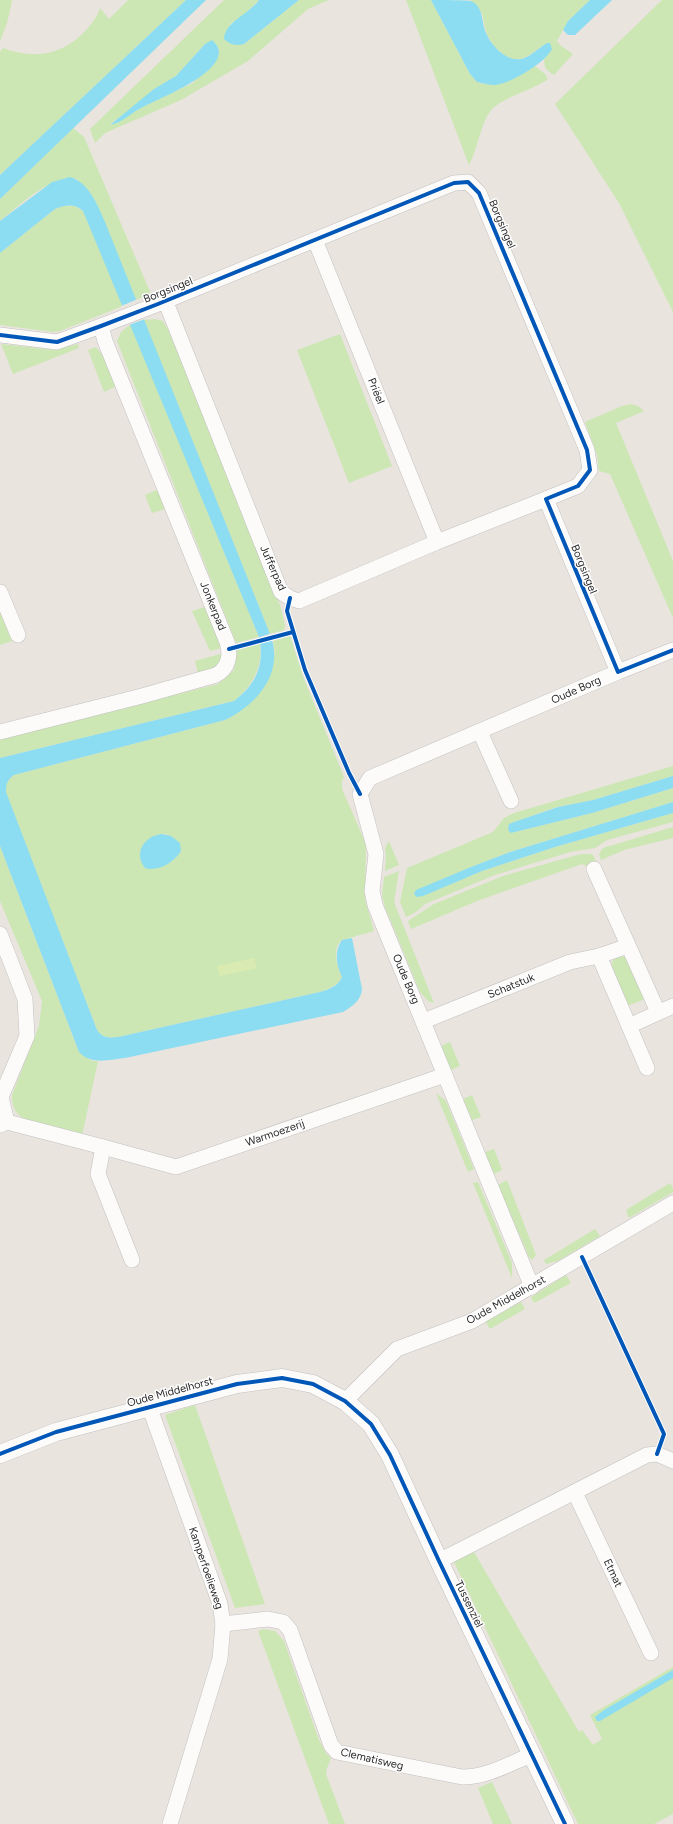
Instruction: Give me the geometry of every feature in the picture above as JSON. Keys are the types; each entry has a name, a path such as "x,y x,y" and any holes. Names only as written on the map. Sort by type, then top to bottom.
{"street":[{"name":"Borgsingel","path":"0,335 57,342 146,309 454,183 468,182 479,193 588,450 590,470 578,486 546,499 618,672"},
{"name":"Priëel","path":"315,240 437,542"},
{"name":"Jufferpad","path":"165,300 281,592 290,598 299,601 437,542 546,499"},
{"name":"Jonkerpad","path":"0,732 142,696 216,675 223,672 227,665 229,649 227,642 108,348 101,326"},
{"path":"0,592 18,635"},
{"name":"Oude Borg","path":"532,1287 424,1021 375,905 372,891 376,854 360,794 370,778 673,650"},
{"path":"480,732 511,801"},
{"path":"594,870 658,1012"},
{"path":"0,934 25,999 27,1036 1,1097 3,1124"},
{"name":"Schatstuk","path":"424,1021 570,962 599,956 628,946"},
{"path":"599,956 647,1068"},
{"path":"629,1026 673,1006"},
{"name":"Warmoezerij","path":"3,1124 103,1147 176,1167 445,1075"},
{"path":"103,1147 98,1174 132,1260"},
{"name":"Oude Middelhorst","path":"0,1454 56,1432 149,1406 237,1384 282,1378 313,1384 345,1401 397,1349 472,1321 673,1204"},
{"name":"Tussenziel","path":"345,1401 371,1424 390,1455 565,1824"},
{"name":"Kamperfoelieweg","path":"149,1406 220,1604 223,1624 220,1659 170,1824"},
{"path":"439,1561 647,1455 657,1454 673,1461"},
{"name":"Etmat","path":"575,1492 651,1653"},
{"name":"Clematisweg","path":"223,1624 268,1619 284,1622 290,1630 331,1745 337,1752 462,1777 474,1777 488,1773 532,1755"}],"green space":[{"path":"0,0 11,0 12,2 7,23 0,42"},
{"path":"128,0 186,0 0,175 0,52 3,48 26,54 48,53 59,50 69,45 87,29 93,22 100,8 109,19"},
{"path":"224,0 259,0 244,15 230,24 244,44 299,0 329,0 308,9 248,61 181,100 105,133 95,143 90,129","holes":["212,41 216,44 219,50 193,83 142,107 113,124 110,124 176,76 205,44"]},
{"path":"406,0 431,0 470,74 477,82 486,84 501,83 514,78 535,66 545,74 548,79 505,100 493,108 485,120 469,165"},
{"path":"470,0 590,0 568,21 557,41 560,45 573,54 554,75 545,67 544,60 546,57 547,43 524,58 509,58 499,51 491,42 486,32 480,10"},
{"path":"662,0 673,0 673,312 619,203 555,104"},
{"path":"73,128 84,137 151,294 136,300 95,201 77,179 67,178 57,181 36,192 0,221 0,199"},
{"path":"63,206 75,206 83,211 123,306 60,331 53,332 0,325 0,253 55,209"},
{"path":"155,319 163,321 170,333 280,605 285,625 284,630 270,634 143,320"},
{"path":"131,324 259,637 236,643 117,341 121,332"},
{"path":"340,334 392,466 349,483 297,350"},
{"path":"1,344 55,350 78,344 79,348 13,374"},
{"path":"96,347 105,359 116,386 104,392 88,350"},
{"path":"631,404 638,406 644,411 616,423 673,561 673,618 610,474 599,471 597,455 585,422 622,406"},
{"path":"157,490 165,509 152,513 145,495"},
{"path":"205,607 222,643 222,648 210,651 192,611"},
{"path":"0,612 12,641 0,645"},
{"path":"290,636 304,679 344,777 342,781 342,789 366,844 365,899 374,931 341,941 338,944 336,958 338,968 342,976 336,984 320,992 118,1037 104,1036 97,1030 5,792 7,782 14,775 225,720 238,713 275,654 273,641","holes":["166,834 181,851 172,861 154,869 156,835"]},
{"path":"260,644 260,661 255,676 246,689 234,701 0,758 0,739 218,684 234,670 236,650"},
{"path":"224,653 218,666 198,674 195,661"},
{"path":"673,766 673,776 593,800 557,807 509,824 511,833 592,813 673,788 673,802 510,852 471,867 417,897 482,871 555,847 673,813 673,822 607,840 595,848 570,852 495,875 425,904 416,912 406,917 400,902 407,868 493,832 504,818 514,813"},
{"path":"673,827 673,838 624,850 601,860 599,854 603,848"},
{"path":"389,841 399,865 385,871 385,848"},
{"path":"0,846 79,1052 92,1061 98,1061 82,1136 27,1120 17,1113 13,1104 12,1095 39,1026 42,1001 0,901"},
{"path":"581,854 592,854 597,862 586,866 582,864 477,901 411,929 408,921 434,904 503,876"},
{"path":"399,871 394,902 434,1003 428,1001 420,992 385,907 382,896 384,877"},
{"path":"622,956 628,959 645,999 627,1006 611,969 612,962 616,957"},
{"path":"254,958 257,968 220,976 217,966"},
{"path":"450,1042 460,1066 451,1070 441,1046"},
{"path":"436,1093 446,1101 474,1169 468,1172"},
{"path":"472,1095 481,1117 472,1120 463,1099"},
{"path":"494,1149 502,1170 494,1174 485,1152"},
{"path":"507,1180 536,1255 532,1260 529,1257 498,1185"},
{"path":"478,1182 512,1263 512,1278 473,1183"},
{"path":"670,1183 673,1188 673,1192 629,1218 626,1210"},
{"path":"595,1229 600,1236 558,1261 546,1264 544,1260"},
{"path":"566,1275 571,1283 534,1303 531,1297"},
{"path":"521,1302 525,1309 490,1329 485,1321"},
{"path":"195,1405 265,1604 235,1608 165,1415"},
{"path":"474,1552 579,1732 582,1730 593,1745 602,1739 590,1715 673,1667 673,1814 654,1824 578,1824 454,1562"},
{"path":"263,1629 275,1631 284,1641 319,1740 326,1753 331,1758 326,1774 345,1824 329,1824 258,1631"},
{"path":"492,1782 512,1824 493,1824 478,1788"}],"water":[{"path":"186,0 206,0 0,199 0,175"},
{"path":"259,0 299,0 244,44 238,45 229,43 224,39 228,28"},
{"path":"431,0 471,1 478,7 482,15 484,28 491,43 500,52 510,58 525,58 547,43 550,43 552,49 548,55 535,66 509,81 495,85 477,82 470,74"},
{"path":"590,0 612,0 575,35 568,35 563,30 568,21"},
{"path":"212,40 219,50 217,60 196,80 141,108 119,122 110,125 154,89 176,76 205,44"},
{"path":"70,177 77,180 88,189 105,222 270,634 274,648 274,661 271,674 266,685 258,696 237,713 225,720 14,775 7,782 6,792 97,1030 104,1036 118,1037 327,990 336,985 342,977 338,968 337,958 339,944 342,940 352,938 362,989 356,1002 343,1012 125,1058 100,1061 89,1059 79,1052 0,846 0,758 234,701 248,688 257,673 260,665 261,647 259,637 83,211 80,208 73,206 62,206 55,209 0,253 0,221 52,182"},
{"path":"673,776 673,788 592,813 511,833 508,830 509,824 558,807 593,800"},
{"path":"673,802 673,813 555,847 482,871 423,896 417,897 414,894 416,890 510,852"},
{"path":"162,834 171,836 180,843 181,851 166,865 156,869 145,868 140,857 142,846 150,838"},
{"path":"673,1670 673,1678 600,1721 597,1721 595,1717 604,1710"}],"pier":[{"path":"138,299 145,319 129,325 121,306"},
{"path":"272,633 275,640 258,644 257,638"}],"cycle path":[{"path":"0,335 57,342 158,304 454,183 468,182 479,193 587,450 590,470 578,486 546,499 618,672 673,650"},
{"path":"290,598 287,611 305,670 349,773 360,794"},
{"path":"229,649 293,632"},
{"path":"582,1257 664,1434 657,1454"},
{"path":"0,1454 56,1432 237,1384 282,1378 313,1384 345,1401 371,1424 390,1455 565,1824"}]}
